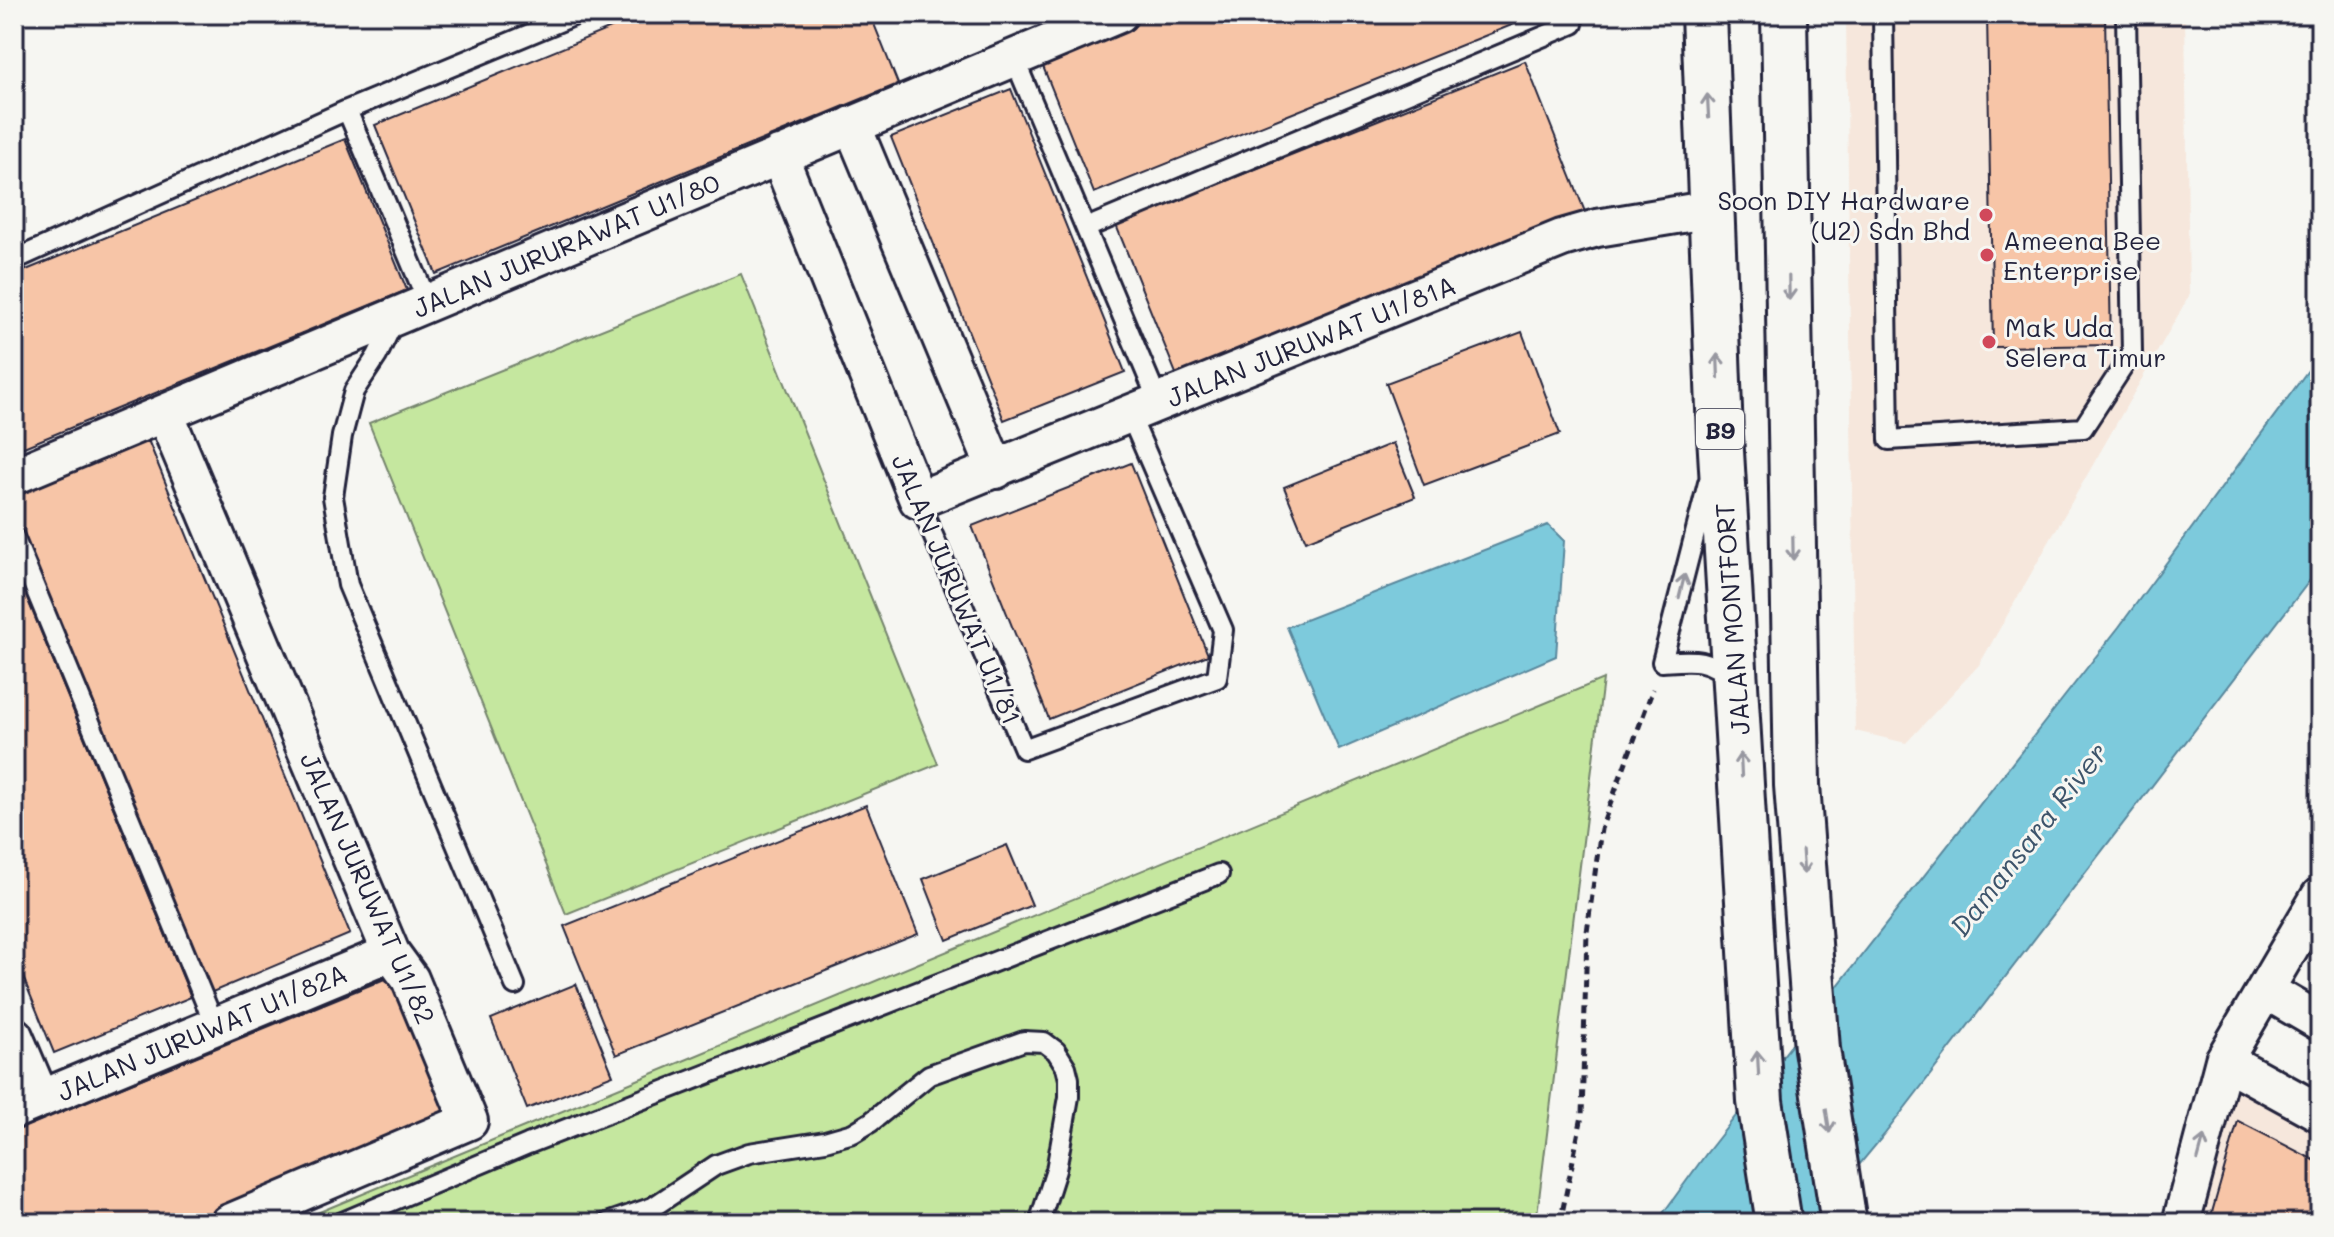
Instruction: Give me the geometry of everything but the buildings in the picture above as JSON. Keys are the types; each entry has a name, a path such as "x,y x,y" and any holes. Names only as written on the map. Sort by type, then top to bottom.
{"main road":[{"name":"JALAN MONTFORT","path":"1704,14 1720,435 1760,1101 1779,1223"},
{"path":"1784,14 1797,785 1817,1049 1844,1223"}],"street":[{"name":"JALAN JURURAWAT U1/80","path":"14,476 1119,14"},
{"path":"852,125 996,470"},
{"name":"JALAN JURUWAT U1/81","path":"779,155 918,500"},
{"name":"JALAN JURUWAT U1/81A","path":"918,500 1562,238 1597,228 1712,209"},
{"name":"JALAN JURUWAT U1/82","path":"165,414 391,953 410,979 469,1121 229,1223"},
{"path":"2181,1223 2224,1060 2320,896"},
{"name":"JALAN JURUWAT U1/82A","path":"27,1105 391,953"},
{"path":"2265,990 2320,1022"},
{"path":"14,1036 27,1105"},
{"path":"2224,1060 2320,1113"}],"lane":[{"path":"14,260 347,110 578,14"},
{"path":"1883,14 1889,440 2083,428 2132,353 2126,14"},
{"path":"1086,228 1573,24"},
{"path":"1014,58 1086,228 1145,409"},
{"path":"347,110 412,310 354,391 342,436 333,497 348,585 515,985"},
{"name":"JALAN JURUWAT U1/81","path":"918,500 1024,749 1217,678 1223,630 1145,409"},
{"path":"1720,435 1662,662 1701,660 1717,666 1736,682"},
{"path":"14,537 215,1026"},
{"path":"340,1223 528,1144 1219,874"},
{"path":"607,1223 653,1207 716,1165 749,1153 825,1141 853,1133 929,1075 1024,1041 1044,1042 1056,1051 1069,1079 1069,1097 1056,1170 1039,1223"}],"path":[{"path":"1560,1223 1582,1116 1587,932 1601,829 1662,662"}],"shaded area":[{"path":"1846,14 2185,14 2189,296 1979,665 1906,743 1855,731"},
{"path":"2233,1082 2320,1130 2320,1223 2196,1223"}],"green space":[{"path":"741,274 938,764 566,914 369,423"},
{"path":"1603,679 1536,1223 293,1223"}],"water":[{"name":"Damansara River","path":"2320,354 2320,567 1884,1135 1811,1223 1656,1223 1706,1154 2119,627"},
{"path":"1548,525 1564,541 1556,656 1339,750 1287,627"}],"place":[{"name":"Soon DIY Hardware (U2) Sdn Bhd","path":"1986,215"},
{"name":"Ameena Bee Enterprise","path":"1987,255"},
{"name":"Mak Uda Selera Timur","path":"1989,342"}]}
